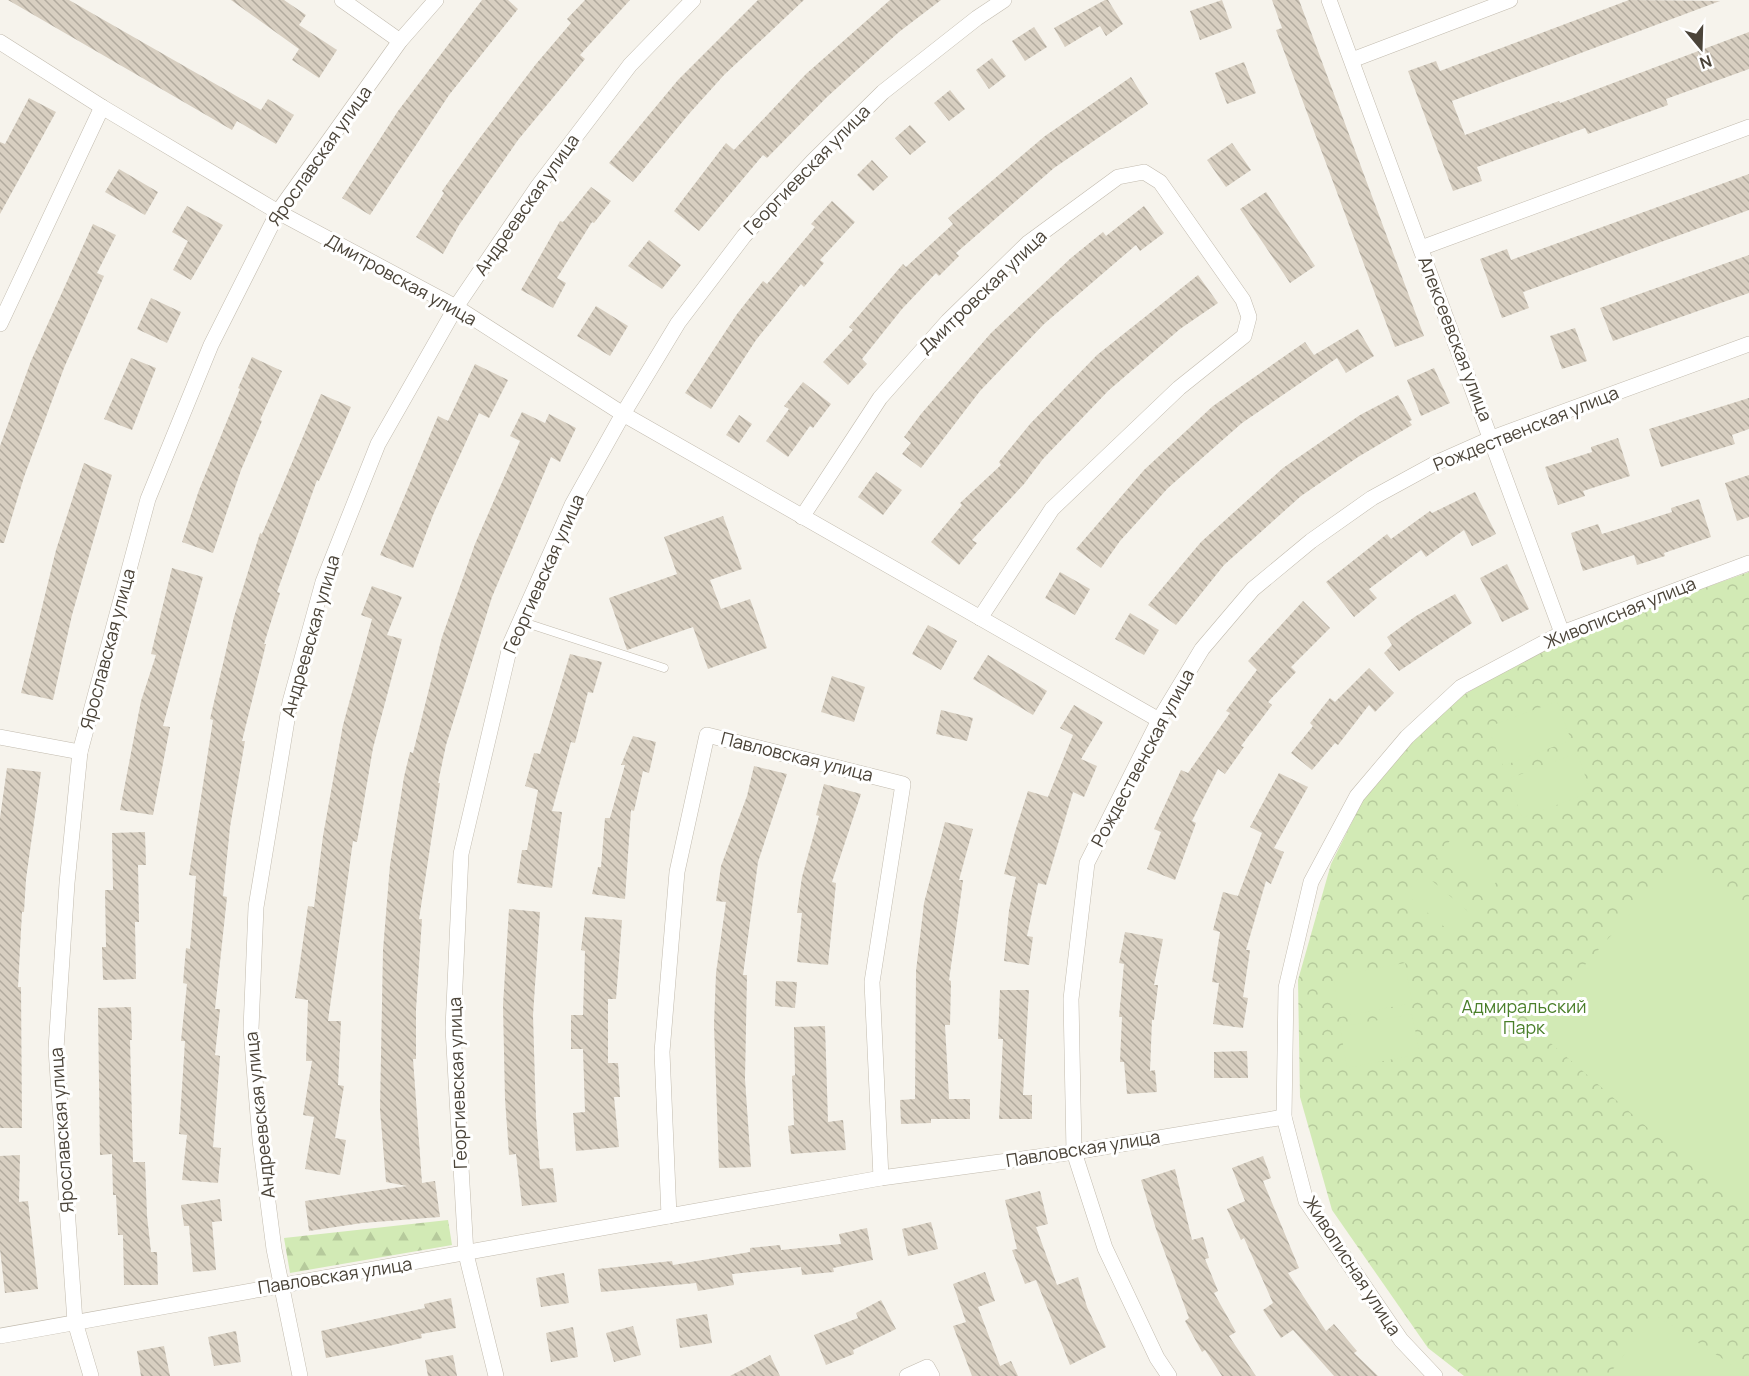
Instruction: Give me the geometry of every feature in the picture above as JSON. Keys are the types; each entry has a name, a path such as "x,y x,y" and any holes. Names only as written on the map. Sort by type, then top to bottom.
{"street":[{"path":"342,0 400,41"},
{"name":"Ярославская улица","path":"91,1376 75,1322 56,1049 66,883 80,752 148,499 211,345 278,212 400,41 436,0"},
{"name":"Андреевская улица","path":"300,1376 274,1249 260,1140 251,1029 256,907 290,702 323,582 378,444 456,307 538,186 623,75 693,0"},
{"name":"Георгиевская улица","path":"496,1376 466,1254 453,1028 461,854 511,642 572,505 623,414 678,323 744,236 805,169 883,92 977,18 1004,0"},
{"name":"Алексеевская улица","path":"1329,0 1562,633"},
{"path":"1352,60 1510,0"},
{"name":"Дмитровская улица","path":"0,42 102,107 278,212 456,307 623,414 1159,720"},
{"path":"0,324 102,107"},
{"name":"Алексеевская улица","path":"1420,248 1749,127"},
{"name":"Дмитровская улица","path":"802,518 880,398 948,321 1028,243 1118,177 1144,171 1160,182 1243,300 1249,317 1244,336 1179,388 1052,509 980,618"},
{"name":"Рождественская улица","path":"1169,1376 1157,1358 1105,1248 1074,1152 1071,999 1087,863 1159,720 1202,649 1253,589 1311,542 1372,498 1438,462 1492,438 1749,344"},
{"name":"Живописная улица","path":"1435,1376 1401,1340 1306,1201 1284,1117 1286,988 1311,882 1357,796 1407,737 1461,687 1562,633 1749,563"},
{"name":"Павловская улица","path":"669,1216 662,1052 677,872 707,735 903,784 872,982 881,1178"},
{"path":"0,737 80,752"},
{"name":"Павловская улица","path":"0,1336 881,1178 1074,1152 1284,1117"},
{"path":"907,1376 927,1367 932,1376"}],"lane":[{"path":"520,621 664,668"}],"green space":[{"name":"Адмиральский Парк","path":"1749,572 1749,1376 1464,1376 1428,1348 1332,1210 1300,1097 1298,980 1331,864 1369,788 1450,703 1555,641"},
{"path":"1557,701 1571,740 1503,766 1488,727"},
{"path":"1577,753 1591,792 1522,818 1508,779"},
{"path":"1454,836 1502,875 1484,897 1436,857"},
{"path":"1682,855 1749,914 1749,1216 1531,1026"},
{"path":"1423,873 1470,913 1453,934 1405,894"},
{"path":"1405,963 1412,1003 1340,1017 1333,976"},
{"path":"1412,1014 1420,1054 1347,1068 1340,1027"},
{"path":"448,1220 452,1245 290,1273 284,1238"},
{"path":"1654,1314 1749,1376 1608,1376"}],"building":[{"path":"8,0 69,0 261,110 268,99 294,115 276,144 237,121 232,130"},
{"path":"231,0 284,0 306,15 299,25 337,50 319,78 292,60 299,49"},
{"path":"482,0 508,0 518,9 449,95 370,215 342,198 398,111"},
{"path":"585,0 630,0 580,55 585,59 518,140 459,225 443,254 416,237 444,193 442,191 476,143 536,64 571,23 567,19"},
{"path":"758,0 804,0 724,75 633,182 609,163 678,80"},
{"path":"890,0 941,0 899,32 827,97 767,158 763,155 699,231 674,211 726,143 734,150 806,74"},
{"path":"1108,0 1123,24 1106,36 1100,26 1065,47 1054,28"},
{"path":"1222,0 1232,28 1200,40 1190,11"},
{"path":"1272,0 1299,0 1424,336 1395,347 1276,30 1282,28"},
{"path":"1629,0 1720,1 1452,101 1465,135 1559,101 1560,103 1749,32 1749,69 1666,99 1668,105 1588,134 1585,128 1477,167 1482,181 1453,191 1408,71 1436,61 1440,71"},
{"path":"1034,27 1047,47 1025,61 1012,41"},
{"path":"992,58 1006,76 989,89 976,70"},
{"path":"1244,62 1256,93 1227,104 1215,73"},
{"path":"1131,77 1148,104 1054,168 956,253 959,256 939,276 936,273 902,309 862,359 867,364 848,385 823,362 853,330 849,327 903,264 906,267 953,224 948,218 1045,136"},
{"path":"950,90 965,109 949,121 934,103"},
{"path":"29,98 56,112 0,214 0,142 5,144"},
{"path":"910,125 926,142 910,155 895,138"},
{"path":"1232,143 1251,170 1226,187 1207,160"},
{"path":"872,160 888,177 873,191 857,175"},
{"path":"119,169 158,192 145,215 105,192"},
{"path":"1749,174 1749,210 1523,292 1529,308 1502,318 1480,259 1507,249 1511,260"},
{"path":"591,187 611,201 594,223 592,222 557,278 566,283 553,308 521,290 560,221 563,222"},
{"path":"1266,192 1315,266 1290,283 1240,209"},
{"path":"832,201 855,222 820,260 824,263 804,287 801,284 756,340 711,409 685,393 737,314 763,281 767,284 815,227 811,224"},
{"path":"187,206 223,225 191,280 173,270 188,241 172,232"},
{"path":"1144,206 1164,233 1140,251 1136,245 1044,324 980,391 921,468 902,454 911,443 904,437 991,333 1071,258 1103,232 1106,236"},
{"path":"93,224 116,235 97,273 104,276 64,368 24,477 4,543 0,543 0,446 31,361"},
{"path":"649,240 681,265 662,289 628,266"},
{"path":"1749,255 1749,293 1613,341 1600,308"},
{"path":"1198,275 1218,303 1180,329 1108,391 1043,459 1024,484 972,540 977,543 959,565 931,542 962,505 960,503 1001,465 999,462 1030,424 1097,355"},
{"path":"151,298 181,312 167,343 137,329"},
{"path":"596,306 628,326 610,356 577,336"},
{"path":"1575,328 1587,361 1562,369 1550,336"},
{"path":"1358,329 1374,356 1346,373 1337,358 1242,423 1168,488 1120,541 1101,568 1076,549 1144,470 1213,406 1305,342 1314,355"},
{"path":"252,357 282,371 241,470 213,553 182,542 199,490"},
{"path":"131,358 156,368 132,430 104,419"},
{"path":"475,364 508,380 489,418 479,413 433,515 413,568 380,555 438,416 448,421"},
{"path":"1434,368 1450,403 1421,416 1407,380"},
{"path":"803,382 831,404 813,428 810,426 788,457 766,441 789,409 784,406"},
{"path":"321,394 351,407 319,481 317,480 277,592 280,593 264,644 266,644 242,741 245,741 230,827 223,896 227,897 215,1009 220,1009 215,1055 220,1056 213,1147 221,1148 218,1183 182,1180 187,1135 179,1134 185,1041 181,1041 187,984 183,983 186,948 190,949 196,876 189,875 213,720 210,719 234,617 260,533 262,534"},
{"path":"1398,395 1412,420 1409,421 1412,425 1358,457 1301,496 1224,565 1176,625 1148,605 1201,542 1283,468 1360,415"},
{"path":"1749,398 1749,429 1732,435 1735,444 1661,467 1649,429"},
{"path":"522,412 545,423 549,414 576,428 560,462 551,457 492,597 446,745 438,783 440,783 419,919 422,919 416,1009 416,1059 413,1059 422,1183 435,1181 440,1217 362,1223 309,1231 305,1201 407,1186 386,1182 380,1110 383,950 390,865 404,777 410,752 413,753 442,637 475,544 520,441 510,436"},
{"path":"739,415 752,424 739,443 726,435"},
{"path":"1618,438 1630,476 1583,491 1585,496 1558,505 1545,467 1592,452 1591,447"},
{"path":"84,463 112,475 72,615 53,700 21,693 56,550"},
{"path":"876,472 902,490 883,515 858,497"},
{"path":"1749,475 1749,517 1737,521 1725,483"},
{"path":"1475,492 1496,534 1472,546 1464,530 1426,557 1421,550 1369,589 1377,598 1354,617 1326,582 1387,534 1391,539 1430,511 1432,513"},
{"path":"1699,499 1711,537 1637,565 1634,555 1583,571 1571,533 1598,524 1602,534 1672,512 1671,508"},
{"path":"723,516 742,569 710,580 721,609 750,599 767,648 708,669 693,627 627,650 609,598 677,574 664,537"},
{"path":"1507,564 1529,609 1502,622 1480,578"},
{"path":"172,568 203,577 163,726 170,727 153,815 120,810 141,701 156,655 151,654"},
{"path":"1060,572 1090,589 1075,615 1045,598"},
{"path":"372,586 402,597 387,635 402,639 373,748 357,842 353,841 328,1021 341,1021 338,1085 344,1086 335,1138 346,1140 340,1175 305,1169 314,1117 303,1115 312,1061 306,1061 308,1000 295,998 308,906 314,907 323,836 343,725 372,619 361,615"},
{"path":"1455,594 1472,623 1399,671 1384,653 1392,645 1387,637 1416,616"},
{"path":"1303,601 1330,628 1291,667 1296,672 1268,702 1272,705 1241,746 1244,747 1225,774 1218,769 1192,821 1196,823 1175,880 1147,869 1161,832 1154,829 1181,770 1188,773 1230,713 1226,711 1257,670 1248,661"},
{"path":"1130,613 1159,630 1144,655 1115,639"},
{"path":"928,625 957,641 941,670 912,654"},
{"path":"570,654 602,662 593,693 588,692 575,743 571,742 552,811 562,812 552,888 517,883 522,850 527,850 538,790 525,786 534,753 540,754"},
{"path":"988,655 1047,691 1033,715 973,679"},
{"path":"1369,668 1394,693 1375,712 1369,705 1338,745 1335,743 1312,770 1291,753 1313,726 1310,723 1330,698 1335,702"},
{"path":"832,676 865,687 854,722 821,712"},
{"path":"1074,705 1103,722 1081,759 1097,766 1084,797 1073,792 1046,885 1038,883 1027,936 1033,937 1029,965 1004,961 1009,910 1016,877 1004,874 1015,832 1028,791 1048,797 1073,735 1060,728"},
{"path":"941,710 973,718 967,741 936,734"},
{"path":"633,736 656,742 649,773 643,771 634,811 631,810 625,899 592,894 598,867 601,867 605,818 610,818 625,765 621,765"},
{"path":"754,766 787,774 758,862 743,975 747,975 745,1079 751,1167 719,1168 714,1025 716,973 726,902 716,901 721,866 747,796"},
{"path":"7,768 41,772 26,879 24,912 22,912 18,987 21,987 22,1128 0,1128 0,818"},
{"path":"1279,773 1308,787 1274,848 1284,852 1271,884 1266,881 1246,950 1250,950 1243,997 1248,998 1243,1028 1213,1024 1219,983 1212,982 1220,932 1213,930 1223,892 1238,896 1262,833 1250,827"},
{"path":"824,784 861,794 832,882 836,883 828,965 797,962 802,913 797,913 802,877 819,816 816,815"},
{"path":"945,822 973,829 959,880 963,880 949,980 951,981 950,1025 945,1025 949,1099 970,1099 970,1119 931,1119 931,1123 901,1124 900,1100 915,1099 916,971 924,903"},
{"path":"145,832 146,865 138,865 139,922 135,922 136,979 103,980 102,947 106,947 105,890 113,890 112,833"},
{"path":"509,909 540,912 533,1015 536,1118 540,1169 553,1168 557,1202 522,1206 516,1154 509,1155 505,1099 503,1005"},
{"path":"585,917 622,920 616,999 608,999 608,1063 618,1063 620,1097 614,1097 619,1147 576,1151 573,1113 585,1112 583,1049 571,1049 571,1015 583,1015 585,951 581,950"},
{"path":"1125,932 1163,939 1154,985 1158,985 1154,1020 1152,1020 1150,1071 1155,1070 1157,1092 1127,1094 1124,1062 1120,1062 1122,1017 1119,1017 1124,964 1119,963"},
{"path":"776,981 797,982 795,1008 775,1006"},
{"path":"1000,990 1029,990 1023,1095 1032,1095 1032,1119 999,1119 1003,1039 998,1039"},
{"path":"131,1007 133,1162 145,1162 147,1216 151,1252 157,1252 158,1285 124,1285 123,1235 118,1235 116,1195 113,1195 112,1154 100,1155 98,1008"},
{"path":"825,1026 828,1122 843,1120 846,1150 791,1154 788,1126 794,1125 792,1076 795,1075 794,1027"},
{"path":"1247,1051 1248,1078 1214,1078 1214,1052"},
{"path":"20,1155 19,1202 28,1201 38,1289 5,1293 0,1249 0,1156"},
{"path":"1263,1156 1271,1178 1263,1181 1299,1268 1288,1273 1326,1331 1334,1324 1357,1351 1354,1353 1378,1376 1334,1376 1293,1330 1281,1338 1263,1310 1273,1303 1244,1238 1241,1240 1227,1209 1245,1201 1232,1168"},
{"path":"1175,1169 1192,1240 1203,1237 1209,1258 1205,1259 1218,1291 1214,1293 1236,1332 1229,1336 1256,1376 1222,1376 1205,1350 1202,1352 1185,1321 1189,1318 1156,1229 1141,1180"},
{"path":"1040,1191 1048,1224 1036,1227 1057,1285 1078,1277 1087,1307 1106,1347 1070,1365 1036,1280 1025,1284 1012,1250 1017,1249 1005,1200"},
{"path":"220,1199 222,1221 212,1222 216,1270 193,1272 189,1226 184,1226 181,1205"},
{"path":"931,1222 938,1249 908,1256 902,1229"},
{"path":"867,1228 873,1260 833,1268 834,1272 802,1275 801,1267 732,1274 734,1285 698,1291 696,1283 601,1292 598,1269 672,1261 673,1265 750,1252 750,1248 780,1245 781,1250 841,1244 839,1234"},
{"path":"985,1272 995,1301 978,1307 1000,1366 1011,1361 1018,1376 972,1376 953,1326 966,1322 953,1284"},
{"path":"564,1273 569,1303 541,1307 536,1278"},
{"path":"451,1298 456,1328 421,1334 422,1338 389,1346 326,1358 321,1331 425,1308 424,1304"},
{"path":"881,1300 896,1329 853,1350 854,1354 826,1365 814,1335 858,1318 856,1313"},
{"path":"707,1314 712,1343 680,1348 676,1319"},
{"path":"633,1326 641,1355 614,1362 606,1333"},
{"path":"573,1327 578,1357 551,1362 546,1333"},
{"path":"236,1331 241,1362 214,1366 208,1337"},
{"path":"164,1346 170,1376 141,1376 137,1351"},
{"path":"453,1355 457,1376 428,1376 425,1360"},
{"path":"770,1355 780,1376 730,1376"}]}
